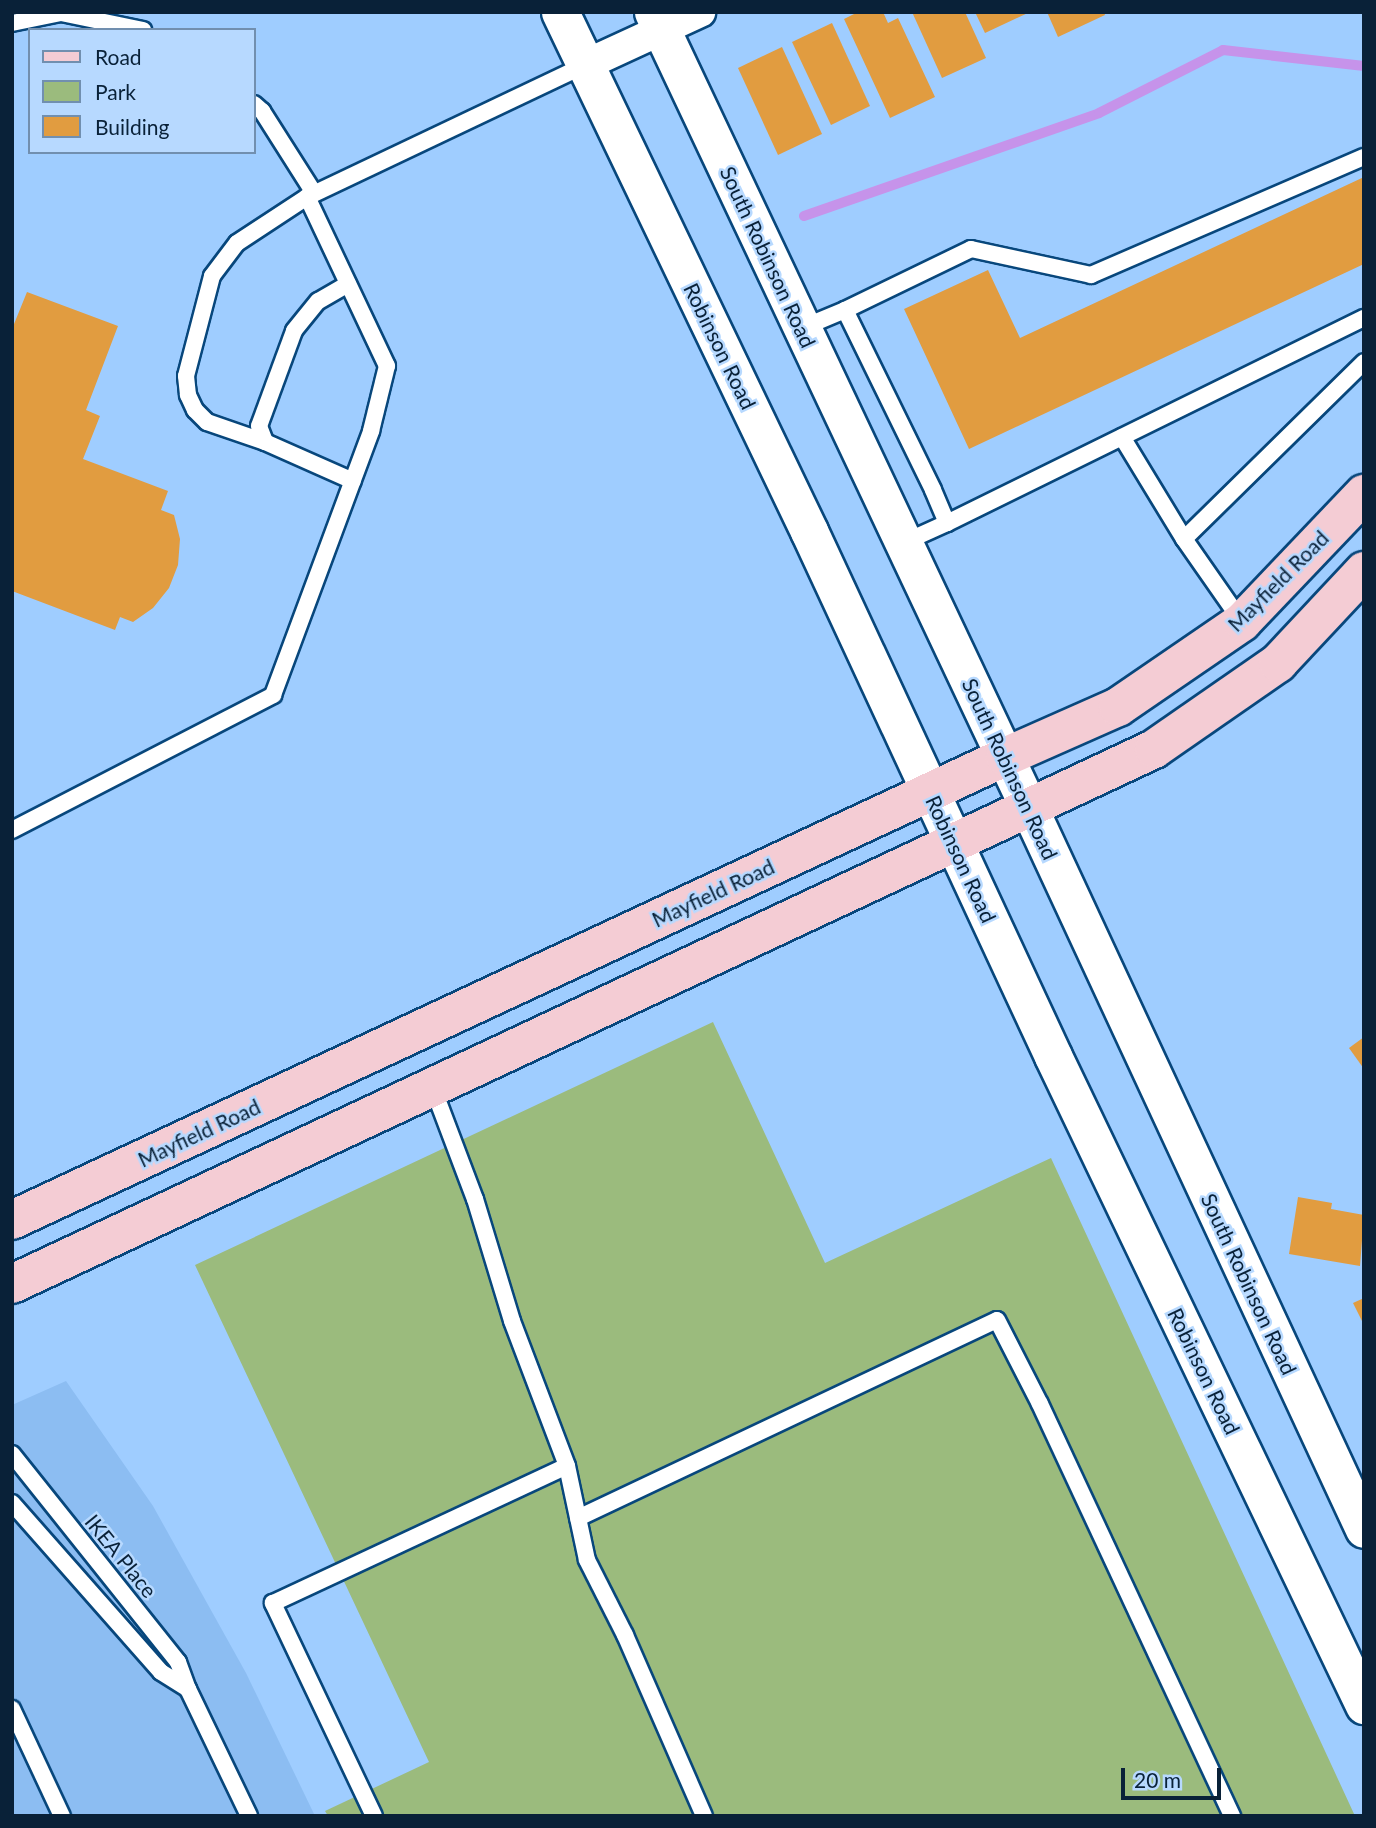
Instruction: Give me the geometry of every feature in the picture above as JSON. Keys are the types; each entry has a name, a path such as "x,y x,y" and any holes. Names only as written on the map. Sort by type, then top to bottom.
{"main road":[{"name":"Mayfield Road","path":"12,1220 1005,757 1118,708 1242,622 1364,494"},
{"path":"12,1284 1154,749 1278,663 1364,571"}],"street":[{"name":"Robinson Road","path":"560,12 1364,1705"},
{"path":"585,65 657,21 700,12"},
{"name":"South Robinson Road","path":"657,21 1029,808 1364,1529"}],"lane":[{"path":"12,23 61,13 134,28"},
{"path":"353,481 265,442 207,422 195,410 188,395 186,376 212,276 237,243 311,195 585,65"},
{"path":"12,830 273,695 371,432 387,366 348,284 311,195 262,111 256,106"},
{"path":"802,328 971,249 1091,275 1364,157"},
{"path":"265,442 260,426 294,331 317,302 348,284"},
{"path":"845,310 947,523"},
{"path":"903,543 1364,318"},
{"path":"1184,540 1364,362"},
{"path":"1122,437 1184,540 1242,622"},
{"path":"433,1088 475,1199 512,1321 567,1466 587,1560 625,1635 704,1816"},
{"path":"578,1518 997,1320 1040,1404 1232,1816"},
{"name":"IKEA Place","path":"12,1454 178,1662 248,1816"},
{"path":"374,1816 273,1603 567,1466"},
{"path":"12,1503 161,1672 188,1689"},
{"path":"12,1709 62,1816"}],"shaded area":[{"path":"66,1381 153,1506 246,1673 315,1816 12,1816 12,1405"}],"green space":[{"path":"713,1022 825,1263 1051,1158 1355,1816 328,1816 325,1811 429,1762 195,1265"}],"building":[{"path":"858,12 883,12 888,23 898,18 935,97 890,118 844,19"},
{"path":"912,12 965,12 986,58 942,78"},
{"path":"975,12 1030,12 985,33"},
{"path":"1047,12 1104,12 1105,15 1058,37"},
{"path":"832,23 870,106 831,125 792,42"},
{"path":"782,47 822,134 778,155 738,68"},
{"path":"1364,177 1364,264 969,449 904,309 988,270 1020,338"},
{"path":"27,292 118,326 86,410 100,416 83,459 168,491 161,510 174,515 180,539 178,565 169,588 153,608 133,622 120,617 115,630 12,591 12,329"},
{"path":"1364,1037 1364,1069 1349,1048"},
{"path":"1298,1197 1332,1203 1331,1209 1364,1215 1360,1266 1289,1254"},
{"path":"1364,1298 1364,1325 1353,1303"}],"waterway":[{"path":"804,216 1099,113 1223,50 1364,66"}]}
